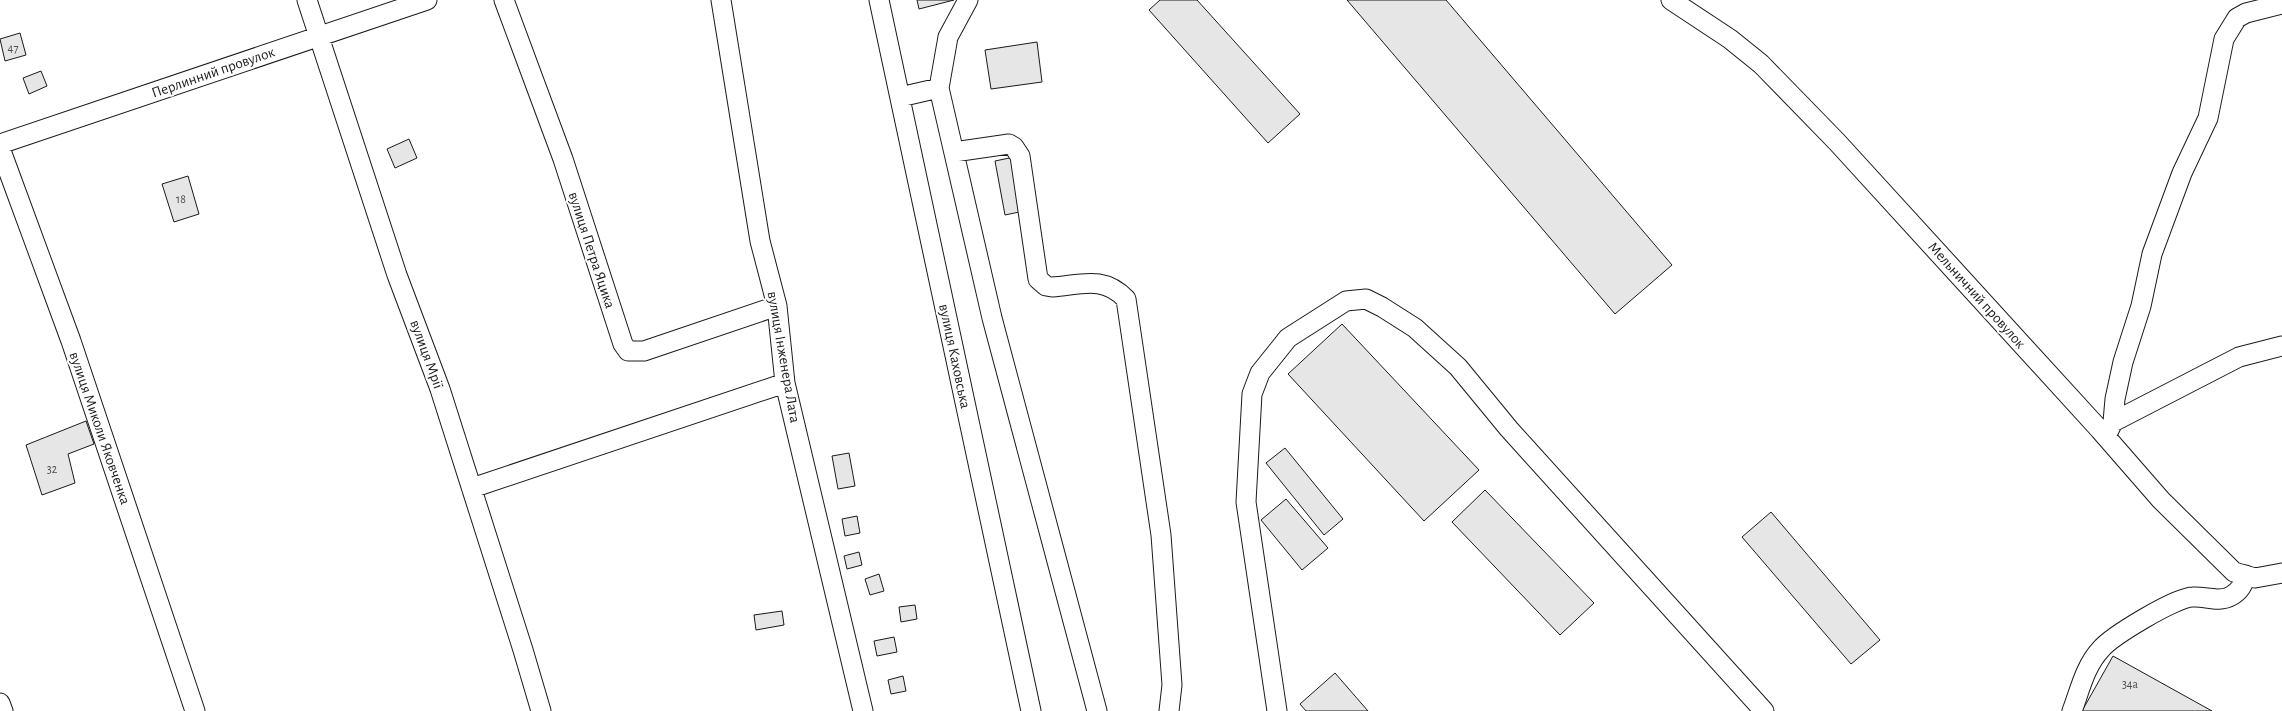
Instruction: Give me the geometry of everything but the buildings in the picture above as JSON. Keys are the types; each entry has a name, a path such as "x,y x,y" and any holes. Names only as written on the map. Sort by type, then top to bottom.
{"street":[{"name":"вулиця Мрії","path":"307,0 397,275 440,389 541,711"},
{"name":"Перлинний провулок","path":"0,144 427,0"},
{"name":"вулиця Петра Яцика","path":"504,0 562,159 622,344 628,351 644,351 777,306"},
{"name":"вулиця Інженера Лата","path":"721,0 760,242 777,306 785,383 864,711"},
{"name":"вулиця Каховська","path":"879,0 1031,711"},
{"path":"968,0 948,37 939,88 992,318 1097,711"},
{"name":"Мельничний провулок","path":"1671,0 1730,39 1768,71 1838,142 2110,429 2161,500 2234,572 2255,578 2282,573"},
{"path":"2110,429 2123,362 2141,306 2152,254 2182,173 2208,118 2224,39 2237,18 2246,13 2282,4"},
{"path":"900,96 939,88"},
{"path":"954,152 1009,144 1014,147 1020,156 1038,278 1046,286 1052,287 1104,284 1111,286 1126,300 1160,535 1172,686 1169,711"},
{"name":"вулиця Миколи Яковченка","path":"0,148 71,341 195,711"},
{"path":"1277,711 1246,502 1252,394 1260,373 1288,338 1346,301 1366,299 1415,328 1458,367 1509,429 1764,711"},
{"path":"2110,429 2239,357 2282,346"},
{"path":"472,488 785,383"},
{"path":"2072,711 2086,670 2101,648 2150,615 2172,603 2192,596 2220,599 2229,597 2241,588 2246,575"},
{"path":"0,702 3,711"}]}
